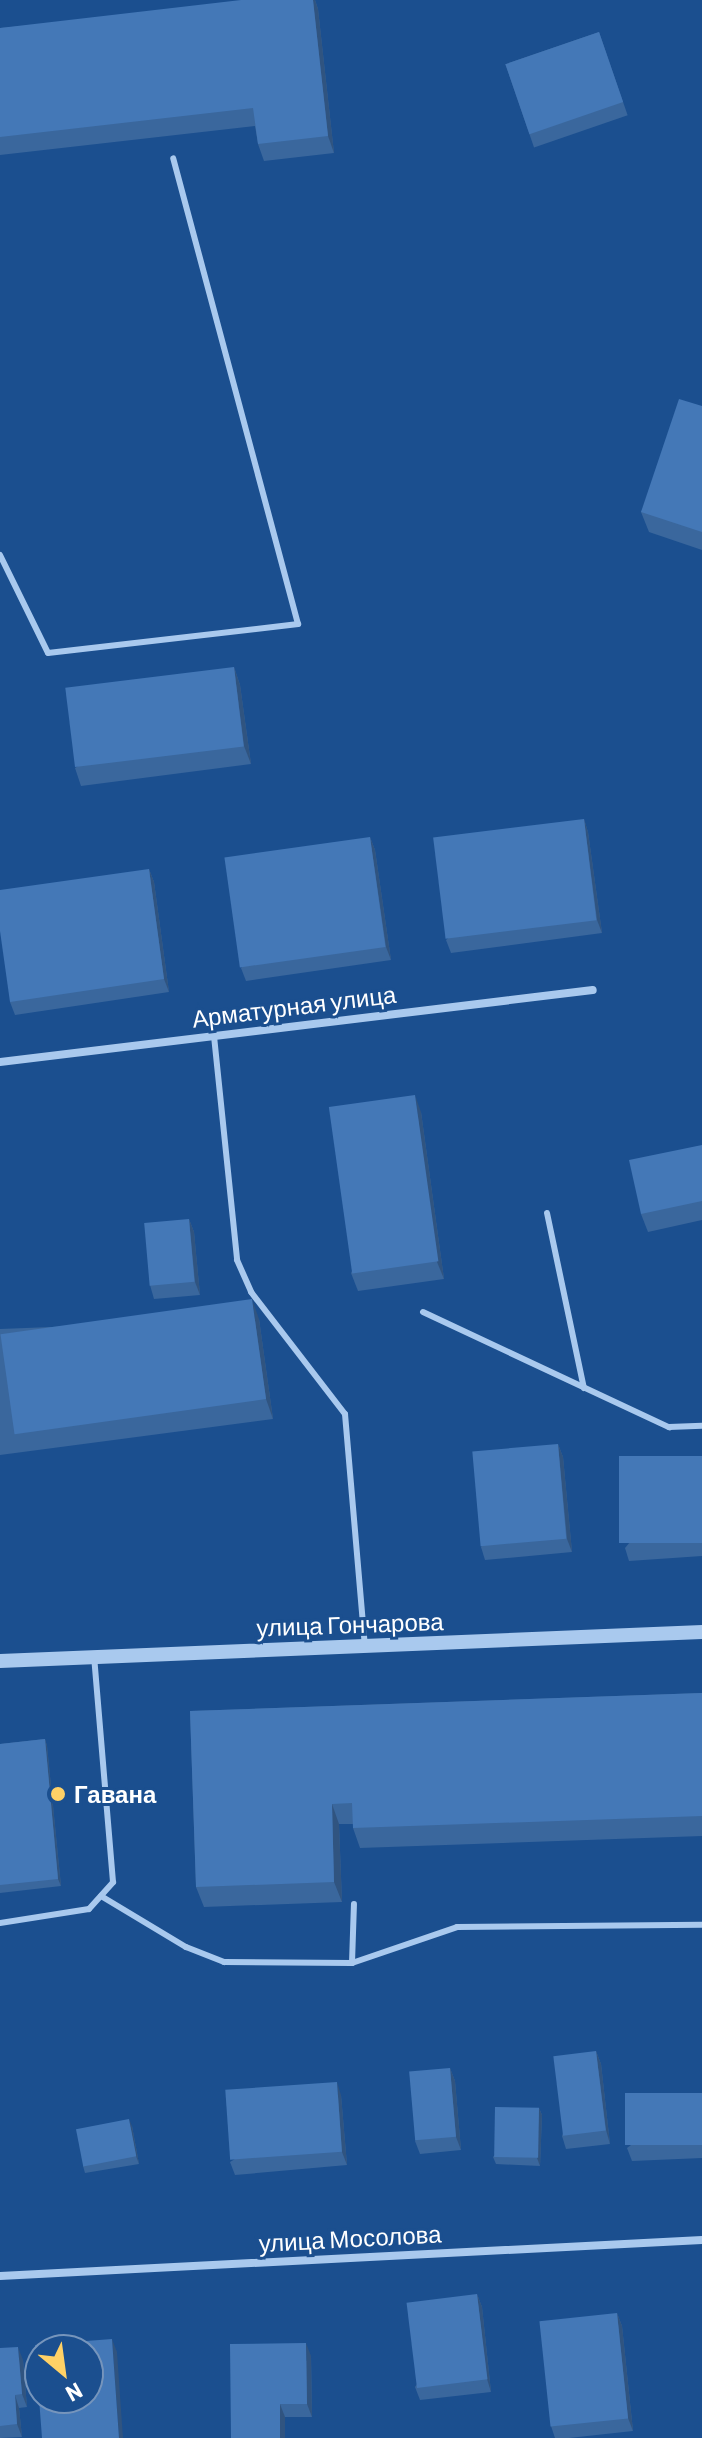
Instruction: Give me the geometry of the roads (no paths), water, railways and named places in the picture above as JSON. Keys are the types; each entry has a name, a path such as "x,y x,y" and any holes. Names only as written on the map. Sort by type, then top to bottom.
{"street":[{"name":"Арматурная улица","path":"0,1062 593,990"},
{"name":"улица Гончарова","path":"0,1661 702,1632"},
{"name":"улица Мосолова","path":"0,2276 702,2240"}],"lane":[{"path":"0,555 48,653 298,624 173,158"},
{"path":"214,1036 237,1260 251,1292 345,1414 365,1646"},
{"path":"547,1213 584,1388"},
{"path":"423,1312 669,1427 702,1426"},
{"path":"0,1923 89,1909 113,1882 94,1657"},
{"path":"101,1896 186,1947 224,1962 352,1963 457,1927 702,1925"},
{"path":"352,1963 354,1904"}],"place":[{"name":"Гавана","path":"58,1794"}]}
